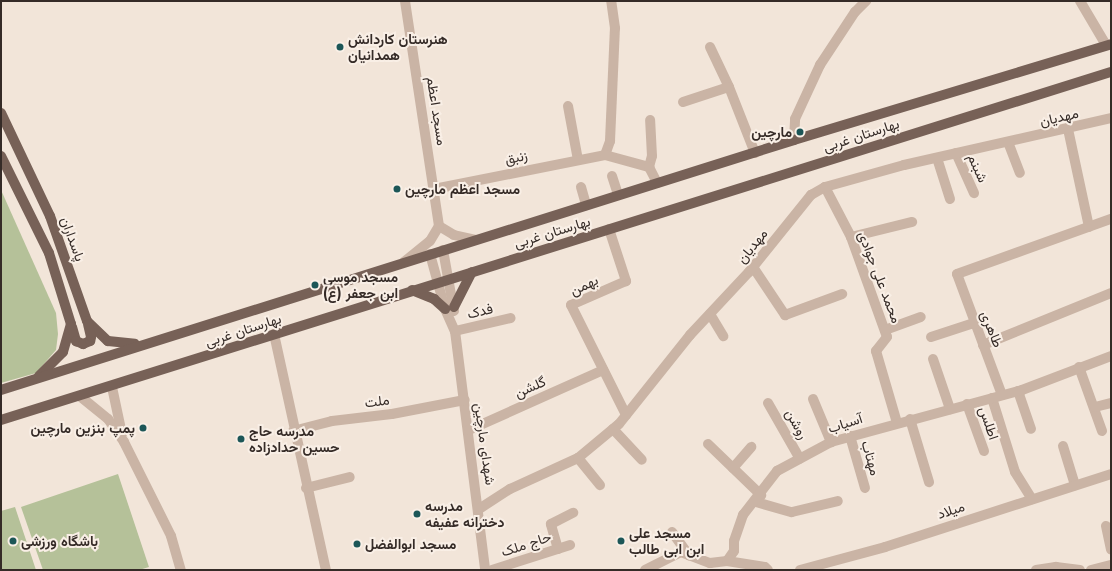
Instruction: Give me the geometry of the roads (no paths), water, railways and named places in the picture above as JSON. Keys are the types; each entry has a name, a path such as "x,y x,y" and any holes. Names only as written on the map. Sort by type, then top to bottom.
{"main road":[{"name":"بهارستان غربی","path":"1,390 141,344 794,140 1108,44"},
{"name":"بهارستان غربی","path":"1,420 81,397 412,290 1111,72"},
{"name":"پاسداران","path":"1,113 50,216 87,321 91,337 90,341 83,344 76,341 49,253 1,156"},
{"path":"412,290 434,299 450,308 472,272"},
{"name":"پاسداران","path":"87,321 108,341 141,344"},
{"path":"36,378 63,352 71,324"}],"street":[{"name":"مسجد اعظم","path":"405,1 439,226"},
{"path":"605,154 610,141 615,28 611,1"},
{"path":"794,140 795,119 820,65 855,12 866,1"},
{"path":"1080,1 1108,44"},
{"path":"710,46 729,87 755,153"},
{"path":"684,102 729,87"},
{"path":"568,106 578,160"},
{"name":"مهدیان","path":"479,509 510,489 578,458 613,429 710,314 753,267 811,196 825,187 956,153 1068,129 1111,118"},
{"path":"650,120 652,156 649,167 657,183"},
{"path":"1068,129 1090,227 1111,219"},
{"path":"1008,142 1020,173"},
{"name":"شبنم","path":"956,153 974,193"},
{"name":"زنبق","path":"434,189 605,154 649,167"},
{"path":"937,158 950,199"},
{"path":"612,176 618,195"},
{"name":"محمد علی جوادی","path":"825,187 850,237 885,330 887,337 876,350 897,422"},
{"path":"582,188 586,205"},
{"path":"850,237 912,222"},
{"path":"404,262 430,241 439,226 454,235 474,240"},
{"name":"طاهری","path":"1032,499 1015,472 983,345 958,274 1090,227"},
{"name":"بهمن","path":"609,229 626,281 571,305 626,415"},
{"name":"شهدای مارچین","path":"443,250 449,279 450,308 465,400 485,570"},
{"name":"شهدای مارچین","path":"430,254 437,283 450,308"},
{"path":"753,267 786,315 842,294"},
{"path":"983,345 1111,293"},
{"path":"710,314 723,336"},
{"path":"885,330 922,317"},
{"name":"فدک","path":"454,327 511,318"},
{"path":"931,337 974,323"},
{"path":"274,334 306,488 326,570"},
{"name":"آسیاب","path":"727,561 734,551 734,541 743,515 758,499 777,471 831,442 897,422 1018,391 1111,356"},
{"path":"933,359 950,409"},
{"path":"1079,367 1095,407 1102,431"},
{"name":"گلشن","path":"468,430 603,370"},
{"path":"112,386 124,442"},
{"path":"1018,391 1031,429"},
{"path":"81,397 108,419 124,442 171,536 181,570"},
{"path":"813,399 831,442"},
{"name":"ملت","path":"294,431 332,421 392,414 465,400"},
{"name":"روشن","path":"768,403 800,459"},
{"path":"1095,407 1111,403"},
{"name":"اطلس","path":"967,404 984,451"},
{"path":"910,419 929,482"},
{"path":"613,429 642,460"},
{"name":"مهتاب","path":"850,436 865,488"},
{"path":"708,444 733,468 758,499 792,512 838,501"},
{"path":"1063,446 1075,485"},
{"path":"733,468 750,447"},
{"path":"578,458 600,485"},
{"name":"میلاد","path":"800,570 832,566 885,547 1111,474"},
{"path":"306,488 350,476"},
{"path":"558,549 551,524 573,513"},
{"path":"1106,526 1111,549"},
{"path":"672,532 690,555"},
{"name":"حاج ملک","path":"492,570 570,545"},
{"path":"645,570 673,554 681,552 690,555 710,566 727,561 765,567 768,570"},
{"path":"1091,570 1111,565"},
{"path":"1036,570 1056,567 1080,570"}],"place":[{"name":"هنرستان کاردانش همدانیان","path":"340,47"},
{"name":"مارچین","path":"800,132"},
{"name":"مسجد اعظم مارچین","path":"397,189"},
{"name":"مسجد موسی ابن جعفر (ع)","path":"315,285"},
{"name":"پمپ بنزین مارچین","path":"143,428"},
{"name":"مدرسه حاج حسین حدادزاده","path":"241,439"},
{"name":"مدرسه دخترانه عفیفه","path":"417,514"},
{"name":"باشگاه ورزشی","path":"13,541"},
{"name":"مسجد علی ابن ابی طالب","path":"621,541"},
{"name":"مسجد ابوالفضل","path":"357,544"}]}
